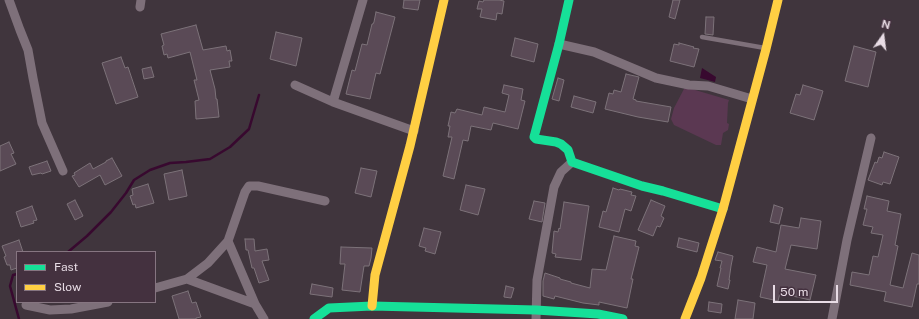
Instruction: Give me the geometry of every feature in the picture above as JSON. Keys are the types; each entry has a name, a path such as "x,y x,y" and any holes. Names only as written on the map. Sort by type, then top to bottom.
{"street":[{"path":"10,0 28,50 42,123 63,171"},
{"path":"333,102 363,0"},
{"path":"372,306 375,275 414,130 444,0"},
{"path":"569,0 559,44 534,137 536,139 561,144 568,150 572,162"},
{"path":"686,319 723,209 778,0"},
{"path":"559,44 594,52 656,78 689,85 708,86 752,99"},
{"path":"295,85 333,102 414,130"},
{"path":"842,319 832,318 847,240 871,138"},
{"path":"572,162 642,186 723,209"},
{"path":"536,314 537,280 554,187 561,172 572,162"},
{"path":"156,288 187,278 208,263 228,241 245,192 249,186 258,186 325,201"},
{"path":"228,241 255,304 264,319"},
{"path":"187,278 255,304"},
{"path":"26,305 50,310 71,309 103,303"},
{"path":"314,319 329,308 372,306 536,314 598,314 623,319"}],"lane":[{"path":"702,36 766,49"}],"shaded area":[{"path":"702,68 716,77 715,82 700,78"},
{"path":"685,87 729,100 727,123 729,124 728,130 723,133 721,145 716,145 674,125 671,119 674,108"}],"building":[{"path":"404,0 420,0 418,10 403,8"},
{"path":"484,0 504,1 502,14 497,13 496,20 480,17 482,9 477,9 479,1 483,2"},
{"path":"673,0 680,0 675,19 669,17"},
{"path":"376,12 395,17 380,74 376,73 370,99 346,94 352,70 355,71 362,44 367,45"},
{"path":"706,17 714,17 713,35 705,34"},
{"path":"196,25 203,50 226,46 227,51 230,50 232,61 229,61 230,67 210,70 217,99 219,117 196,119 195,101 199,100 194,80 197,80 190,52 168,58 167,54 164,55 162,46 164,45 161,34"},
{"path":"276,32 302,38 296,66 270,59"},
{"path":"515,38 538,44 534,62 511,56"},
{"path":"679,43 699,49 694,67 670,61 674,44 679,45"},
{"path":"854,46 876,52 868,87 845,81"},
{"path":"121,57 125,68 128,67 138,97 116,104 102,63"},
{"path":"151,67 154,77 144,79 142,69"},
{"path":"626,74 639,77 633,99 636,101 671,107 668,122 605,109 609,93 613,94 614,90 621,92"},
{"path":"558,78 564,80 559,101 552,99"},
{"path":"504,85 523,89 521,100 525,101 518,129 493,123 491,130 471,126 468,141 463,140 454,179 443,176 452,137 448,137 450,126 448,126 451,112 455,113 457,109 482,115 484,107 505,112 509,95 502,93"},
{"path":"803,85 823,91 814,120 790,113 796,94 800,95"},
{"path":"574,96 596,102 593,113 571,107"},
{"path":"9,142 14,153 11,154 16,164 0,171 0,146"},
{"path":"884,152 899,157 890,184 883,182 882,185 868,180 875,162 877,163 879,157 882,158"},
{"path":"112,158 122,176 105,185 100,175 79,187 72,176 75,175 74,173 90,163 93,169"},
{"path":"47,161 51,171 32,175 29,167"},
{"path":"361,168 377,171 371,197 355,193"},
{"path":"182,170 187,196 169,200 164,174"},
{"path":"148,184 154,203 136,208 135,204 133,205 130,196 133,195 132,189"},
{"path":"466,185 485,189 478,215 460,210"},
{"path":"613,188 632,192 631,195 636,196 631,211 625,209 619,232 599,227 603,211 606,212"},
{"path":"867,196 889,201 887,211 901,214 895,245 898,246 890,285 903,288 912,253 919,255 919,284 917,284 912,307 884,301 886,292 850,285 852,272 869,275 873,256 878,257 883,235 871,233 873,227 863,225 867,209 864,209"},
{"path":"75,200 83,216 75,220 67,204"},
{"path":"651,200 665,206 661,216 664,218 660,227 657,226 653,236 638,230"},
{"path":"534,201 545,203 542,222 529,219"},
{"path":"564,202 589,206 581,260 555,257 556,254 552,253 554,231 558,232 559,228 560,229"},
{"path":"774,205 783,208 779,224 770,222"},
{"path":"32,206 37,220 33,221 34,223 21,227 16,212"},
{"path":"801,218 821,221 817,249 791,245 785,269 816,275 810,300 780,293 778,301 760,297 767,265 753,262 757,247 776,252 781,225 799,228"},
{"path":"424,228 441,232 435,254 425,251 426,248 419,246"},
{"path":"614,236 636,241 635,246 639,247 631,279 633,279 627,308 599,302 599,305 583,303 555,296 554,299 543,296 543,281 545,273 571,283 590,288 592,269 606,270"},
{"path":"679,238 699,243 697,252 677,247"},
{"path":"245,239 254,239 255,251 267,249 269,260 262,261 269,280 259,283 254,268 252,268 248,250 246,250"},
{"path":"19,240 23,251 16,251 16,268 11,270 10,265 7,265 4,257 6,256 2,246"},
{"path":"341,247 372,248 369,266 364,266 360,292 342,290 345,264 340,264"},
{"path":"718,252 733,256 728,289 717,286 722,261 715,260"},
{"path":"312,284 333,288 332,297 310,294"},
{"path":"506,286 514,288 511,298 504,297"},
{"path":"188,291 192,303 196,302 201,317 196,319 179,319 172,296"},
{"path":"738,300 755,303 753,319 735,319"},
{"path":"709,302 722,304 721,313 708,311"}],"waterway":[{"path":"69,251 111,212 134,180 150,170 170,163 210,159 230,147 249,129 259,95"},
{"path":"16,274 13,275 10,286 19,319"}],"traffic: fast":[{"path":"569,0 559,44 534,137 536,139 561,144 568,150 572,162 642,186 723,209"},
{"path":"314,319 329,308 372,306 536,310 598,314 623,319"}],"traffic: slow":[{"path":"372,306 375,275 410,146 444,0"},
{"path":"685,319 701,278 723,209 778,0"}]}
